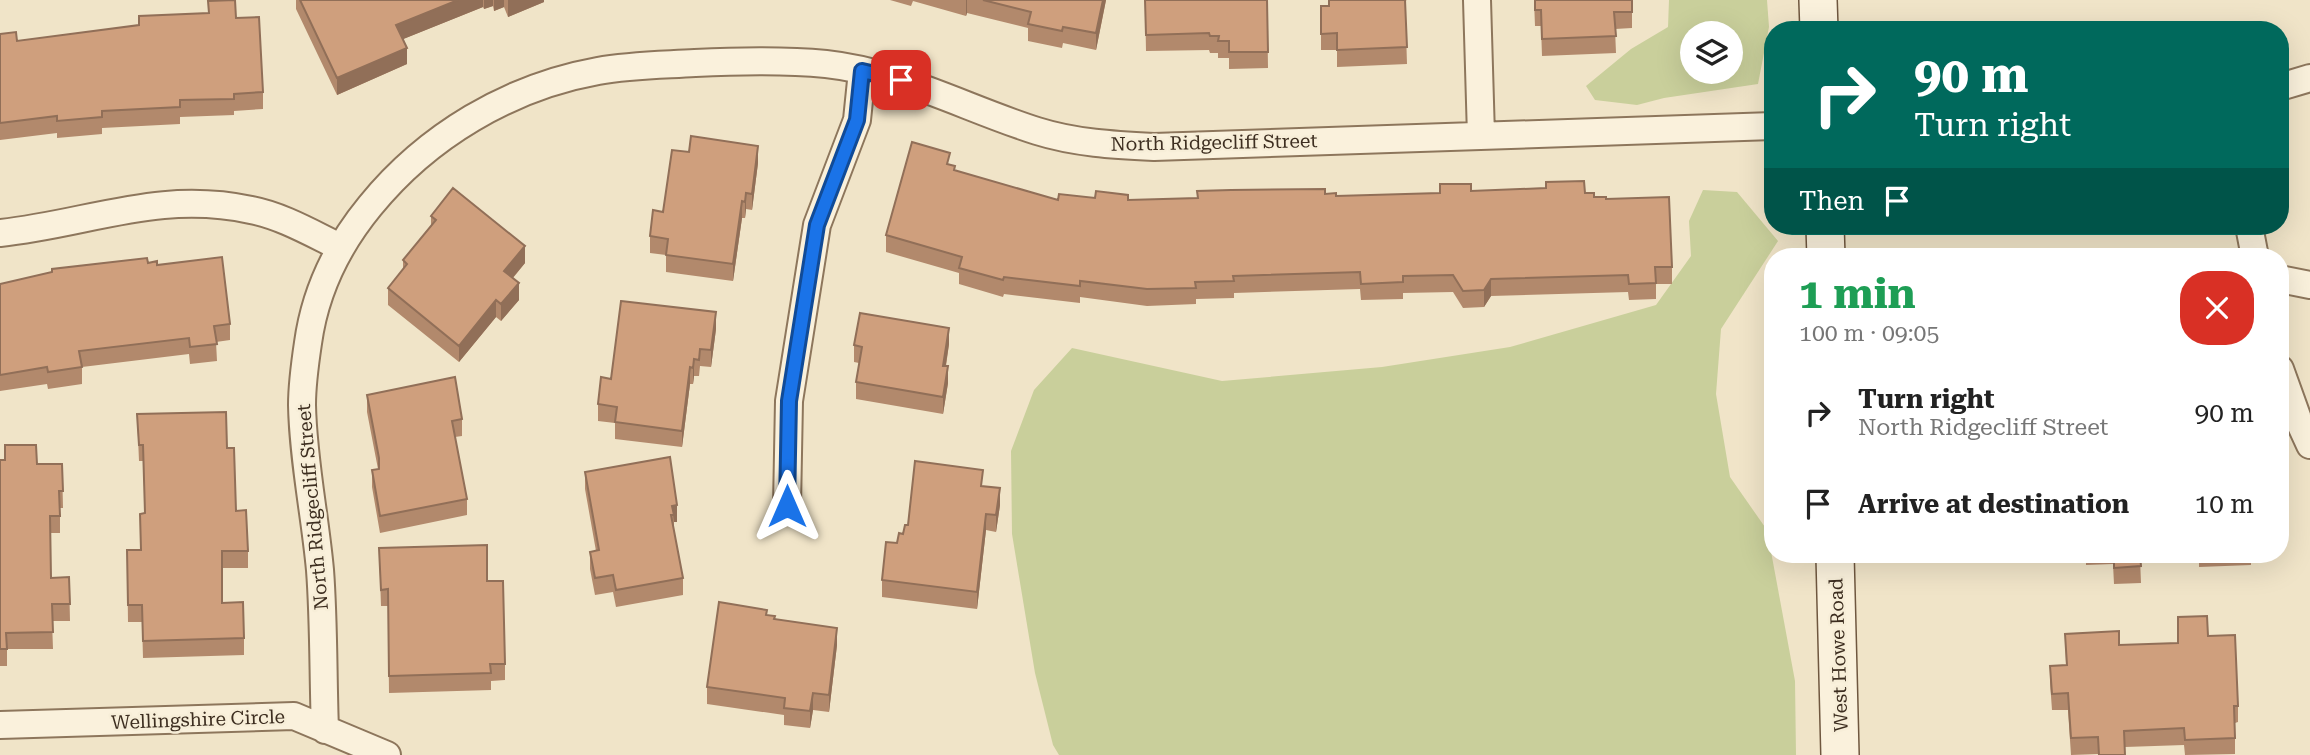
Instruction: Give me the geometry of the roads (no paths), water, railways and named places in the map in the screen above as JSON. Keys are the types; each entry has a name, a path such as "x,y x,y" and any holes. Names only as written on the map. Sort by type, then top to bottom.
{"main road":[{"path":"1818,0 1819,21"},
{"name":"West Howe Road","path":"1835,563 1840,755"}],"street":[{"path":"1477,0 1481,136"},
{"name":"North Ridgecliff Street","path":"325,730 320,571 302,403 308,339 327,274 353,227 389,183 418,156 454,128 487,110 554,81 627,66 750,61 828,64 932,91 1040,132 1074,140 1154,147 1764,126"},
{"path":"787,506 789,401 817,225 857,120 862,71"},
{"path":"2289,84 2310,78"},
{"path":"0,233 141,206 215,204 250,209 277,217 340,247"},
{"path":"2289,281 2310,285"},
{"path":"2289,394 2310,445"},
{"name":"Wellingshire Circle","path":"0,725 294,716 387,755"}]}
